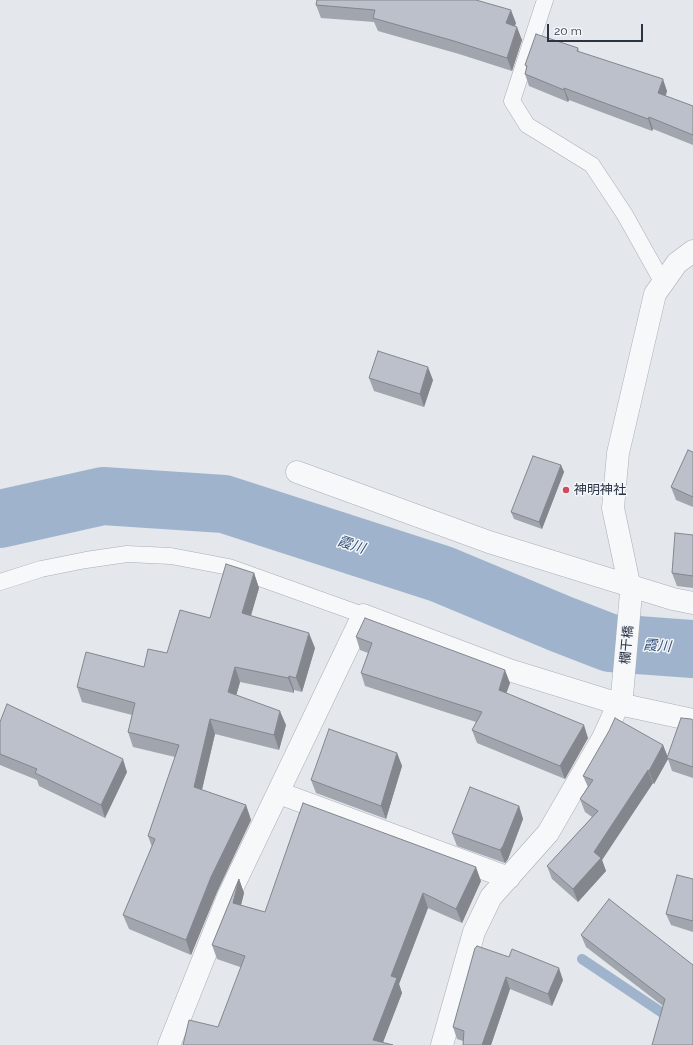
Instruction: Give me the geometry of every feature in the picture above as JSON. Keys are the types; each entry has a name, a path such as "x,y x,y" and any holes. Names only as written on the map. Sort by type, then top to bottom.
{"street":[{"name":"欄干橋","path":"442,1045 474,932 491,897 548,833 603,738 620,700 631,590 613,508 618,453 655,294 678,263 693,251"},
{"path":"297,472 490,542 631,590 693,603"},
{"path":"170,1045 228,897 279,793 363,614 509,670 693,720"},
{"path":"279,793 509,878"}],"lane":[{"path":"545,0 512,101 527,125 592,165 626,215 663,283"},
{"path":"0,582 41,569 86,560 127,554 171,556 229,567 363,614"}],"building":[{"path":"317,0 476,0 511,10 506,23 517,27 507,58 373,18 375,10 316,5"},
{"path":"536,34 578,48 577,51 663,79 658,93 693,106 693,135 649,117 648,119 564,88 564,90 525,74 527,66 525,65"},
{"path":"378,351 428,367 420,394 369,378"},
{"path":"688,450 693,452 693,497 671,487"},
{"path":"533,456 561,465 539,522 511,512"},
{"path":"675,533 693,535 693,576 672,573"},
{"path":"226,564 254,573 242,613 309,633 296,678 289,676 288,678 235,667 228,692 280,711 274,735 210,719 194,787 246,805 211,877 186,940 123,915 155,839 148,836 179,745 128,732 135,703 77,687 86,652 144,667 148,649 167,653 180,610 210,618"},
{"path":"365,618 505,670 499,690 584,725 560,766 472,730 482,712 361,673 372,643 356,637"},
{"path":"7,704 123,759 101,805 35,773 37,769 0,754 0,722"},
{"path":"615,718 663,745 649,771 648,770 594,852 601,858 573,889 547,866 598,811 580,799 593,780 583,776"},
{"path":"681,718 693,720 693,767 667,758"},
{"path":"329,729 397,753 381,806 311,780"},
{"path":"470,787 519,806 500,850 452,833"},
{"path":"303,803 476,867 456,909 423,893 391,976 397,978 373,1040 393,1045 183,1045 189,1020 218,1027 245,956 212,945 239,879 233,903 265,912"},
{"path":"677,875 693,879 693,921 666,914"},
{"path":"609,899 693,965 693,1045 652,1045 665,999 581,935"},
{"path":"477,946 509,957 512,949 559,968 548,994 506,977 482,1045 463,1045 464,1031 453,1027 475,948"}],"waterway":[{"name":"霞川","path":"0,519 103,496 224,504 441,574 610,643 693,649"},
{"path":"582,959 664,1014 693,1027"}],"place":[{"name":"神明神社","path":"566,490"}]}
